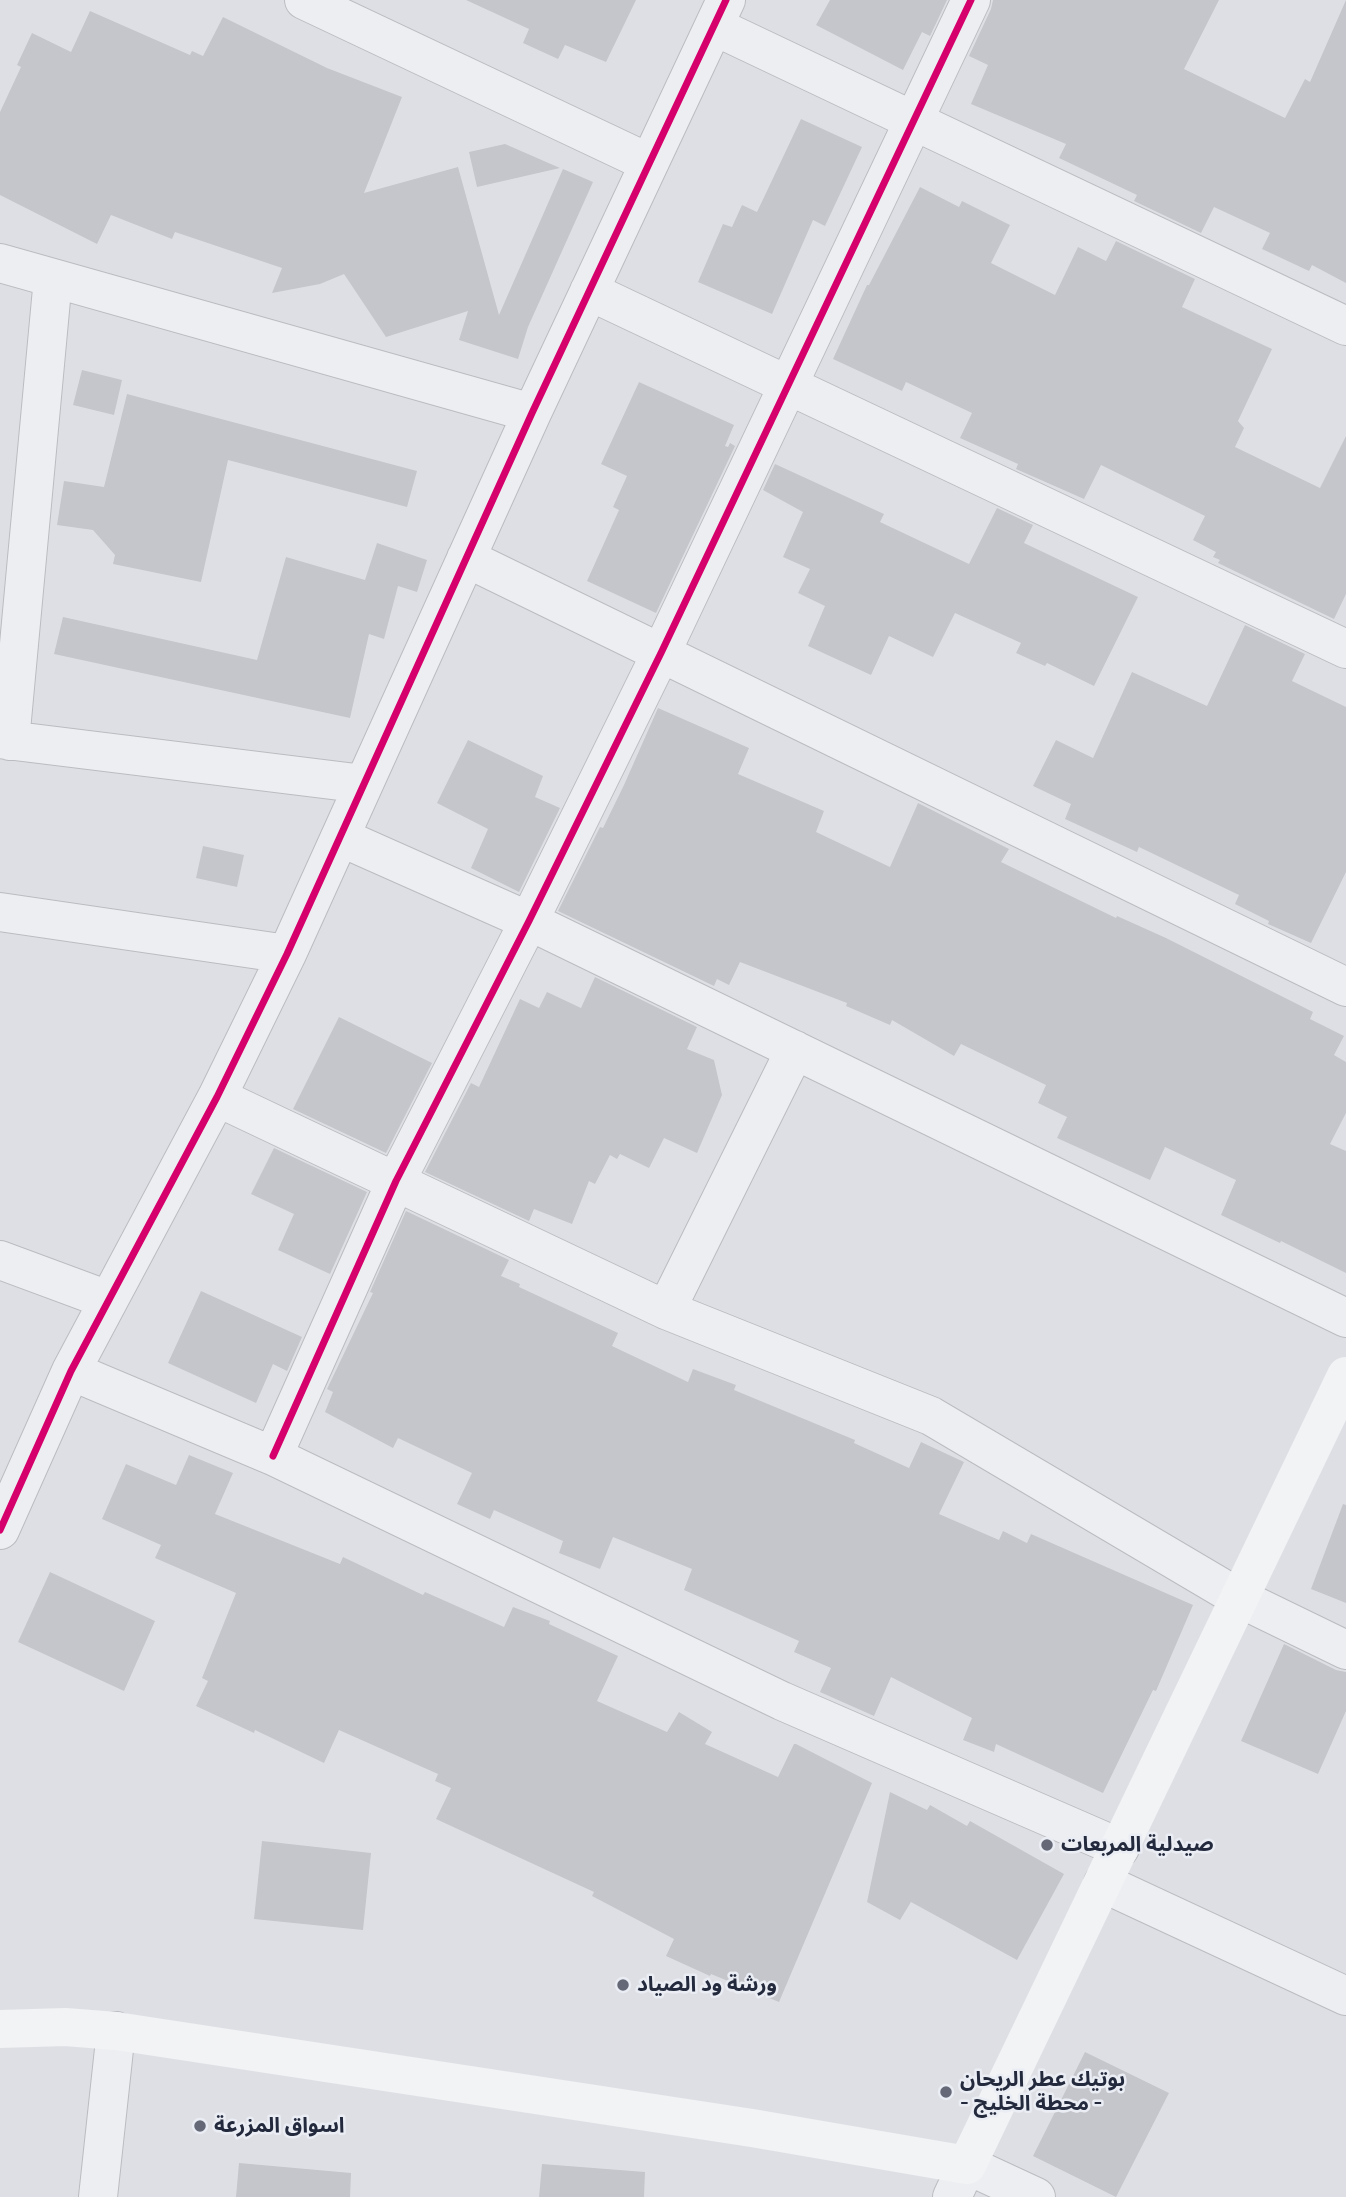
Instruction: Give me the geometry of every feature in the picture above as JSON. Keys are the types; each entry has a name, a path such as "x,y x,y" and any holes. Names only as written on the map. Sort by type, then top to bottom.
{"street":[{"path":"304,0 365,13 649,163"},
{"path":"273,1456 396,1181 529,922 662,653 971,0"},
{"path":"0,1530 71,1371 218,1097 287,954 531,413 720,13 913,122 1346,326"},
{"path":"0,263 531,413"},
{"path":"53,278 5,740 364,784"},
{"path":"589,291 1346,649"},
{"path":"466,558 1346,987"},
{"path":"340,837 529,922 1346,1318"},
{"path":"0,912 287,954"},
{"path":"666,1310 795,1051"},
{"path":"218,1097 666,1310 931,1416 1240,1598 1346,1650"},
{"path":"0,1260 107,1300"},
{"path":"71,1371 273,1456 782,1701 1120,1848"},
{"path":"959,2181 1346,1376"},
{"path":"1103,1883 1346,1996"},
{"path":"0,2001 65,2027"},
{"path":"0,2029 65,2027 116,2031 752,2128 959,2181 1036,2197"},
{"path":"98,2197 116,2031"}],"building":[{"path":"466,0 636,0 606,62 565,45 558,59 523,43 529,29"},
{"path":"830,0 947,0 930,36 922,32 903,70 816,25"},
{"path":"993,0 1219,0 1184,69 1285,118 1305,79 1310,82 1346,0 1346,283 1312,265 1309,271 1262,249 1270,233 1214,207 1201,233 1134,201 1137,195 1059,158 1066,144 971,104 988,65 969,56"},
{"path":"90,11 190,55 192,51 203,56 223,17 327,68 402,97 364,193 458,167 499,315 563,169 593,182 528,327 518,359 459,340 468,311 386,337 344,274 320,284 272,293 282,268 175,232 172,239 111,215 97,244 0,195 0,112 21,67 17,65 32,33 71,52"},
{"path":"801,119 862,147 825,226 813,220 772,314 698,282 723,224 732,227 742,205 757,212"},
{"path":"505,144 560,168 477,187 469,152"},
{"path":"920,187 959,207 962,201 1010,225 991,263 1055,295 1078,247 1106,261 1116,241 1195,279 1182,307 1272,349 1238,421 1244,428 1235,447 1320,488 1346,436 1346,594 1334,619 1218,563 1220,560 1213,557 1216,552 1193,540 1205,516 1101,465 1084,499 1016,469 1018,464 960,438 972,413 906,382 902,391 833,359 867,285"},
{"path":"82,370 122,380 114,415 73,405"},
{"path":"639,382 734,425 725,446 728,447 730,443 735,446 656,613 587,581 619,510 613,507 627,476 601,464"},
{"path":"127,394 417,471 407,507 228,460 201,582 113,564 115,555 93,530 57,525 64,481 104,487"},
{"path":"775,464 884,514 880,522 969,564 997,508 1033,525 1024,543 1138,597 1094,686 1047,663 1045,666 1016,653 1021,643 955,613 933,657 889,636 871,675 808,646 825,606 798,593 810,569 783,557 803,512 763,490"},
{"path":"377,543 427,560 417,592 398,586 384,639 369,634 350,718 54,654 63,617 257,660 286,557 365,580"},
{"path":"1245,625 1305,654 1292,681 1346,707 1346,872 1311,943 1268,924 1269,921 1235,904 1239,895 1139,847 1137,852 1065,819 1071,804 1033,786 1056,740 1093,758 1132,672 1207,706"},
{"path":"658,708 749,748 738,774 824,811 816,832 890,867 918,803 1009,849 1001,862 1116,918 1117,916 1166,938 1313,1012 1310,1019 1344,1036 1334,1055 1346,1062 1346,1113 1330,1144 1346,1151 1346,1273 1221,1215 1236,1180 1165,1147 1150,1180 1057,1138 1067,1117 1038,1103 1046,1085 961,1044 954,1056 892,1020 890,1025 846,1006 847,1003 740,962 729,985 717,979 714,986 558,911 600,827 603,828"},
{"path":"468,740 543,776 535,797 560,808 519,892 471,868 488,829 437,803"},
{"path":"203,846 244,855 237,887 196,878"},
{"path":"595,977 697,1027 687,1049 714,1060 722,1095 697,1153 664,1138 649,1168 620,1154 617,1159 610,1155 595,1184 589,1181 572,1224 534,1209 529,1221 425,1172 471,1083 479,1087 520,999 539,1008 547,992 581,1008"},
{"path":"339,1017 432,1063 386,1153 293,1109"},
{"path":"274,1148 367,1192 330,1274 278,1250 294,1214 251,1194"},
{"path":"406,1211 509,1260 501,1276 618,1333 612,1346 688,1382 693,1369 736,1385 734,1390 855,1440 854,1443 909,1468 921,1442 964,1462 939,1514 999,1540 1003,1531 1027,1543 1031,1534 1193,1605 1156,1691 1153,1690 1103,1793 996,1744 994,1752 963,1740 972,1718 891,1677 874,1716 820,1692 831,1668 794,1652 799,1641 684,1590 692,1569 613,1537 600,1569 559,1553 563,1541 494,1510 490,1519 457,1504 472,1473 398,1438 393,1448 325,1412 333,1392 327,1389 373,1293 370,1292"},
{"path":"201,1291 302,1337 287,1371 273,1364 256,1403 168,1363"},
{"path":"189,1455 233,1473 215,1514 340,1564 343,1557 423,1595 425,1592 504,1627 513,1607 550,1621 549,1624 618,1656 597,1701 667,1732 679,1712 712,1732 705,1744 778,1777 796,1744 872,1783 779,2002 666,1956 674,1939 592,1896 594,1892 436,1819 451,1788 435,1781 438,1774 339,1730 324,1763 196,1706 208,1681 202,1678 236,1593 155,1558 161,1545 102,1519 126,1464 176,1485"},
{"path":"1343,1504 1346,1505 1346,1603 1311,1589"},
{"path":"50,1572 155,1621 124,1691 18,1642"},
{"path":"1284,1644 1336,1670 1346,1672 1346,1711 1318,1774 1241,1741"},
{"path":"890,1792 927,1810 930,1805 967,1826 970,1821 1064,1874 1017,1960 911,1902 900,1920 867,1902"},
{"path":"262,1841 371,1853 363,1930 254,1919"},
{"path":"1085,2052 1169,2093 1116,2197 1033,2156"},
{"path":"239,2163 351,2173 350,2197 236,2197"},
{"path":"542,2164 645,2172 644,2197 539,2197"}],"cycle path":[{"path":"0,1530 71,1371 217,1097 287,954 532,413 726,0"},
{"path":"273,1456 396,1181 529,921 661,653 971,0"}],"place":[{"name":"صيدلية المربعات","path":"1047,1845"},
{"name":"ورشة ود الصياد","path":"623,1985"},
{"name":"بوتيك عطر الريحان - محطة الخليج -","path":"946,2092"},
{"name":"اسواق المزرعة","path":"200,2126"}]}
